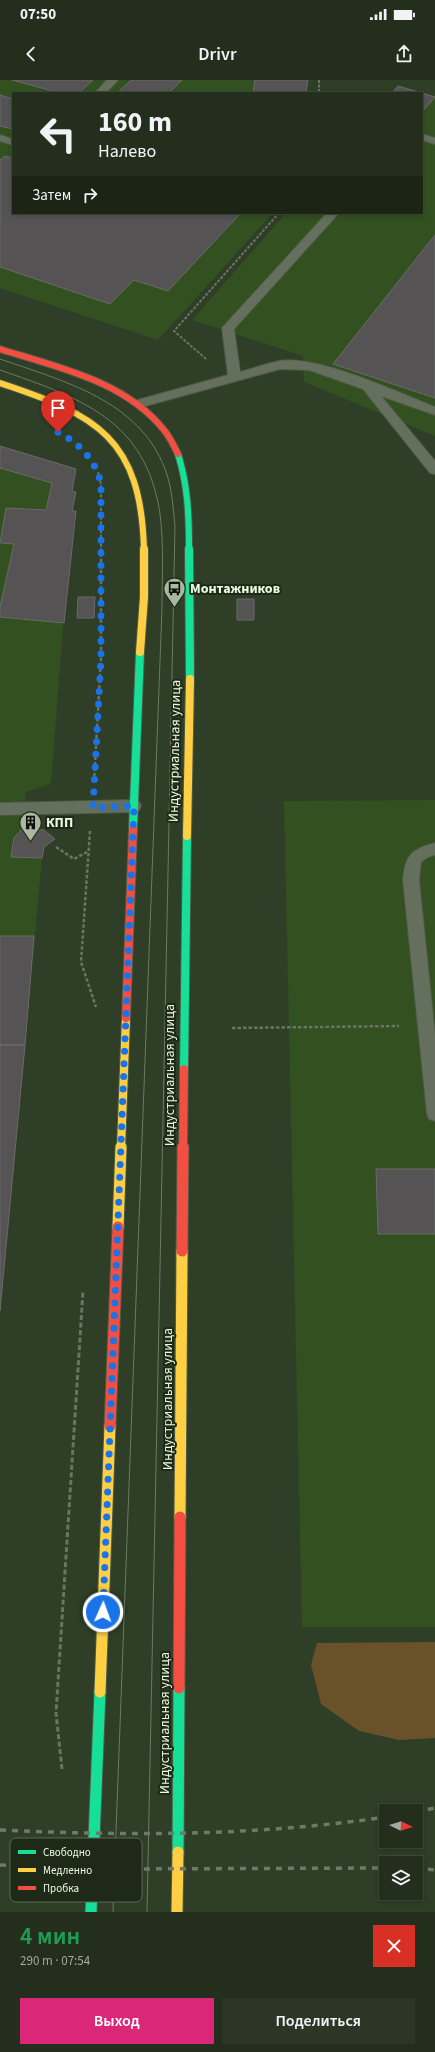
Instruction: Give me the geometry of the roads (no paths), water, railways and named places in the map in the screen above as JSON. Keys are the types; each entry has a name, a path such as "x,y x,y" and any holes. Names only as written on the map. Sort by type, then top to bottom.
{"main road":[{"name":"Индустриальная улица","path":"0,349 100,384 121,393 138,404 162,426 180,459 186,482 190,531 177,1912"},
{"path":"0,384 32,394 88,420 104,432 116,445 135,480 141,506 143,568 94,1838"},
{"path":"91,1902 91,1912"}],"lane":[{"path":"101,92 113,80"},
{"path":"423,137 435,141"},
{"path":"0,138 12,142"},
{"path":"235,378 228,328 332,214"},
{"path":"138,404 280,365 295,364 327,371 435,411"},
{"path":"367,386 435,470"},
{"path":"0,809 134,806"},
{"path":"435,849 421,853 411,864 411,880 435,1114"}],"tram line":[{"path":"0,359 73,385 96,396 118,410 137,426 153,445 165,469 173,504 175,526 147,1912"},
{"path":"0,370 57,391 82,403 105,417 124,434 140,455 152,482 160,514 161,526 162,608 116,1838"},
{"path":"113,1902 113,1912"}],"railway":[{"path":"423,1811 435,1808"},
{"path":"0,1830 145,1834 193,1833 289,1828 379,1818"},
{"path":"0,1865 10,1865"},
{"path":"142,1869 379,1868"},
{"path":"423,1869 435,1870"}],"place":[{"name":"Монтажников","path":"174,608"},
{"name":"КПП","path":"31,842"}]}
